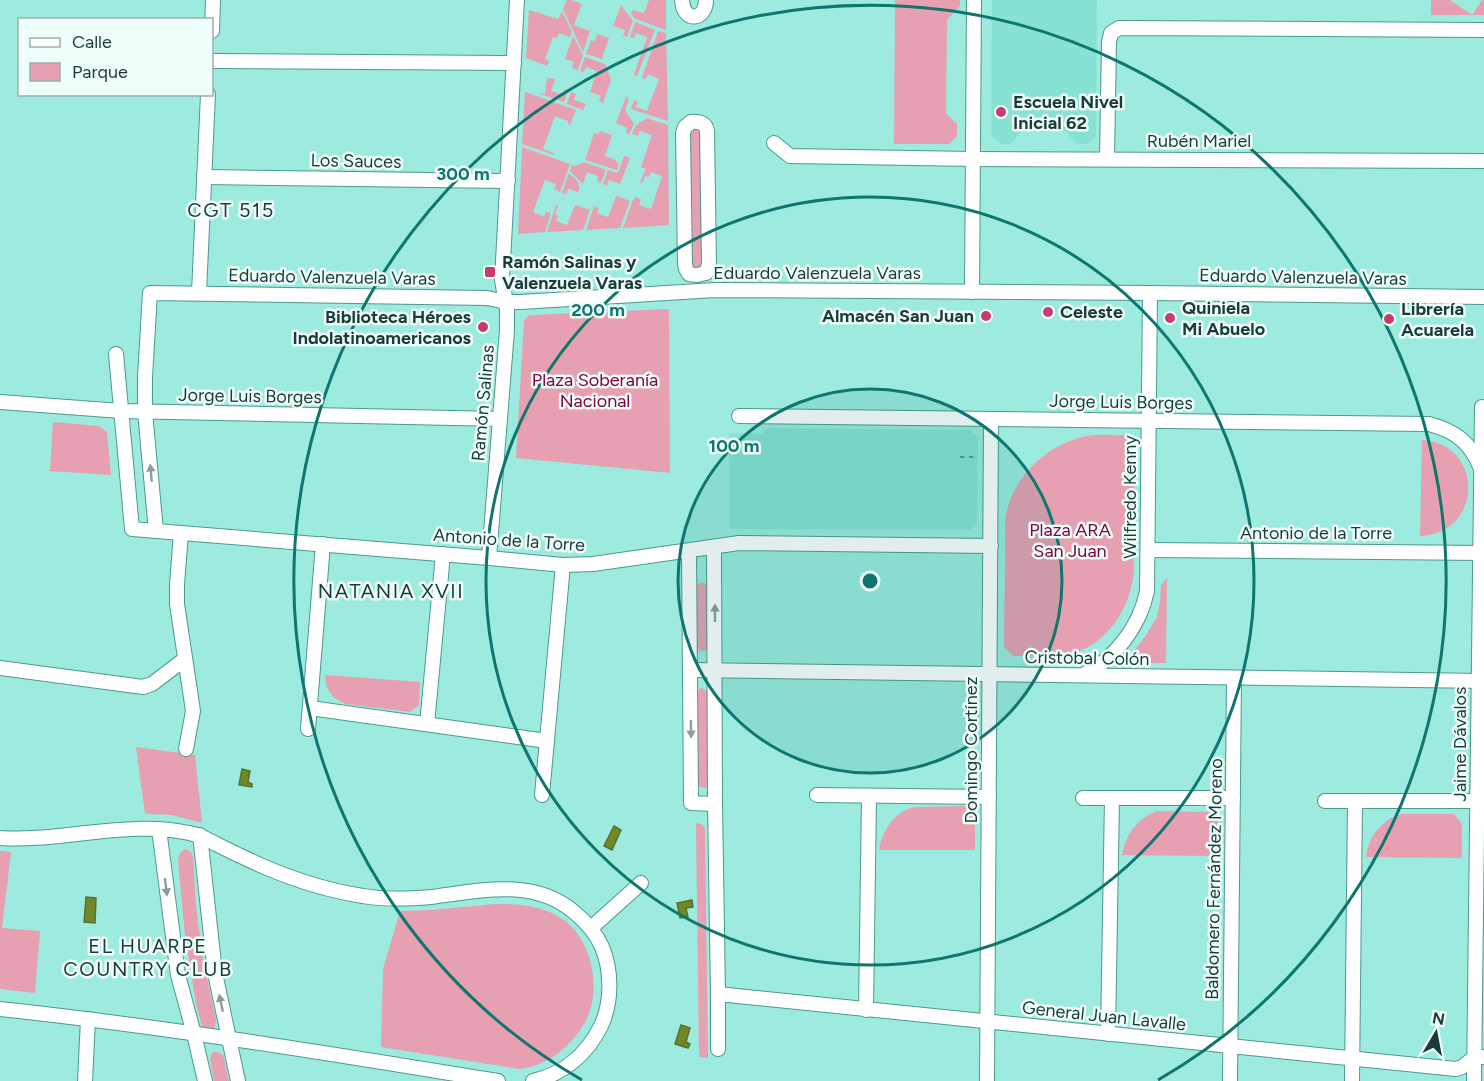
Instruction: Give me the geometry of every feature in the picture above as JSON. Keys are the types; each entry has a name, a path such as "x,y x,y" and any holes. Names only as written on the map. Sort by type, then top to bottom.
{"street":[{"path":"212,18 213,0"},
{"name":"Ramón Salinas","path":"489,558 507,330 502,280 517,0"},
{"path":"682,0 682,9 689,16 704,12 706,0"},
{"path":"972,292 974,0"},
{"path":"1107,159 1109,37 1114,30 1126,27 1484,30"},
{"path":"213,61 514,63"},
{"path":"199,293 208,96"},
{"path":"695,122 704,124 707,132 709,264 706,273 697,275 689,274 684,264 683,133 688,124 695,122"},
{"name":"Rubén Mariel","path":"774,143 790,156 1484,161"},
{"name":"Los Sauces","path":"204,177 508,182"},
{"path":"697,275 697,291"},
{"name":"Eduardo Valenzuela Varas","path":"145,412 150,293 487,298 506,302 715,290 1484,297"},
{"name":"Wilfredo Kenny","path":"1082,676 1092,671 1114,652 1131,632 1144,606 1147,591 1150,293"},
{"path":"116,354 121,411"},
{"name":"Jorge Luis Borges","path":"0,402 145,412 500,419"},
{"name":"Jaime Dávalos","path":"1474,1081 1480,1057 1477,801 1481,681 1482,407"},
{"name":"Antonio de la Torre","path":"121,411 132,529 563,565 593,564 739,543 991,546"},
{"path":"145,412 156,531"},
{"name":"Jorge Luis Borges","path":"739,416 1430,424 1448,430 1463,440 1474,453 1481,469"},
{"name":"Domingo Cortínez","path":"987,1081 991,419"},
{"path":"181,533 177,603 194,711 186,749"},
{"path":"308,729 323,544"},
{"path":"714,547 718,1049"},
{"name":"Antonio de la Torre","path":"1148,550 1482,553"},
{"path":"688,551 692,803 715,804"},
{"path":"427,724 443,554"},
{"path":"542,795 563,565"},
{"path":"0,668 143,687 152,684 185,659"},
{"name":"Cristobal Colón","path":"690,670 1481,681"},
{"name":"Baldomero Fernández Moreno","path":"1230,1081 1234,678"},
{"path":"310,708 547,741"},
{"path":"817,795 989,797"},
{"path":"867,1010 868,796"},
{"path":"1083,798 1233,798"},
{"path":"1108,1034 1112,798"},
{"path":"1325,801 1477,801"},
{"path":"1352,1081 1355,801"},
{"path":"159,829 178,975 205,1081"},
{"path":"0,838 30,839 108,831 159,829 200,835 297,880 364,897 405,899 513,888 550,896 566,905 591,928 606,957 610,986 605,1018 596,1037 585,1052 555,1078 533,1081"},
{"path":"200,835 211,947 238,1081"},
{"path":"591,928 641,883"},
{"name":"General Juan Lavalle","path":"718,994 1456,1069 1480,1057"},
{"path":"0,1009 228,1038 498,1081"},
{"path":"85,1081 88,1019"}],"path":[{"path":"960,457 980,457"}],"shaded area":[{"path":"992,0 1097,0 1096,137 1088,144 1077,144 1066,132 1021,132 1010,144 1000,144 991,135"},
{"path":"769,428 970,430 978,437 977,523 969,530 730,529 729,433 761,434"},
{"path":"242,769 250,771 248,782 252,784 252,787 239,785"},
{"path":"614,826 621,830 612,850 604,846"},
{"path":"86,897 96,898 95,923 84,922"},
{"path":"692,900 693,907 686,908 688,917 680,918 677,903"},
{"path":"681,1025 690,1028 686,1042 690,1044 688,1048 675,1044"}],"green space":[{"path":"567,0 582,4 574,25 590,31 583,52 563,9"},
{"path":"649,0 666,0 666,30 635,19 631,13 633,10 644,13"},
{"path":"895,0 960,0 960,6 947,20 946,113 957,124 957,136 949,144 894,144"},
{"path":"1431,0 1450,0 1472,15 1431,15"},
{"path":"1482,0 1484,0 1484,15 1472,15"},
{"path":"621,5 633,21 627,37 623,36 625,30 613,26"},
{"path":"529,10 558,19 562,11 572,32 570,37 559,33 557,38 553,37 545,59 549,61 547,66 526,58"},
{"path":"635,22 655,30 637,76 634,75 647,37 636,33 634,38 630,37"},
{"path":"658,31 666,33 668,121 631,109 634,100 638,102 636,107 647,111 659,79 648,74 646,79 642,78"},
{"path":"597,34 609,38 602,59 586,54 591,40 595,41"},
{"path":"573,36 583,55 578,70 572,68 574,62 565,59"},
{"path":"585,57 605,64 611,80 603,103 599,101 601,96 590,92 597,71 586,67 584,72 580,71"},
{"path":"547,78 555,79 551,91 562,95 564,90 568,91 564,102 535,92 545,94"},
{"path":"525,92 576,110 570,125 568,121 555,116 543,149 554,155 522,144"},
{"path":"571,92 576,94 574,100 586,104 583,110 567,104"},
{"path":"626,97 629,99 625,110 634,124 629,134 626,133 627,128 616,123"},
{"path":"647,118 668,125 669,225 623,228 635,197 641,199 639,205 651,209 662,176 651,172 649,177 645,176 643,183 640,182 646,169 641,167 652,135 640,131 638,136 632,134 636,125"},
{"path":"692,128 700,129 703,267 697,271 690,266 690,131"},
{"path":"600,131 612,135 605,156 616,160 619,164 617,170 585,160 594,133 599,134"},
{"path":"522,147 570,164 560,192 554,189 556,184 545,180 533,212 544,217 546,212 551,213 545,232 518,234"},
{"path":"624,156 630,158 620,184 609,180 607,186 603,184 608,170 618,173"},
{"path":"584,162 606,170 601,183 597,181 598,176 587,172 583,184 570,171 572,165"},
{"path":"569,173 580,187 578,192 568,189 566,194 562,193"},
{"path":"616,196 630,201 620,228 586,230 594,206 599,208 597,213 608,217"},
{"path":"556,205 558,206 555,214 558,216 556,221 567,225 575,205 590,210 583,230 547,232"},
{"name":"Plaza Soberanía Nacional","path":"669,309 670,473 516,458 524,321 529,315"},
{"path":"53,422 99,426 107,432 111,475 50,471"},
{"name":"Plaza ARA San Juan","path":"1127,435 1135,442 1134,572 1124,607 1103,637 1076,653 1058,657 1013,656 1004,647 1005,525 1010,501 1016,487 1034,464 1058,446 1086,436"},
{"path":"1422,440 1442,445 1457,456 1465,471 1468,488 1465,505 1456,520 1441,531 1420,536"},
{"path":"1167,578 1166,663 1136,663 1133,652 1157,617 1161,585"},
{"path":"699,583 705,583 708,588 708,646 705,651 701,651 696,646 696,588"},
{"path":"325,675 420,682 419,705 410,712 346,704 330,693"},
{"path":"702,688 707,692 708,784 706,788 698,784 698,692"},
{"path":"136,747 195,755 202,823 172,815 145,814"},
{"path":"967,806 975,817 975,850 879,850 886,829 896,817 908,809"},
{"path":"1157,811 1211,812 1218,820 1218,856 1122,855 1129,834 1144,818"},
{"path":"1400,814 1454,814 1462,824 1462,858 1366,857 1369,843 1381,825"},
{"path":"696,823 705,828 708,1058 699,1057"},
{"path":"185,849 193,856 202,954 216,1020 215,1027 210,1029 202,1026 196,1004 185,935 178,860 180,853"},
{"path":"0,851 11,852 2,928 40,931 35,993 0,989"},
{"path":"495,904 522,905 540,909 557,916 575,930 588,954 594,982 590,1010 580,1031 566,1047 549,1059 520,1069 381,1047 383,969 400,911"},
{"path":"214,1052 223,1055 229,1081 214,1081 210,1059"}],"place":[{"name":"Escuela Nivel Inicial 62","path":"1001,112"},
{"name":"Ramón Salinas y Valenzuela Varas","path":"490,272"},
{"name":"Celeste","path":"1048,312"},
{"name":"Almacén San Juan","path":"986,316"},
{"name":"Quiniela Mi Abuelo","path":"1170,318"},
{"name":"Librería Acuarela","path":"1389,319"},
{"name":"Biblioteca Héroes Indolatinoamericanos","path":"483,327"}],"district":[{"name":"CGT 515","path":"231,210"},
{"name":"NATANIA XVII","path":"391,591"},
{"name":"EL HUARPE COUNTRY CLUB","path":"148,958"}]}
